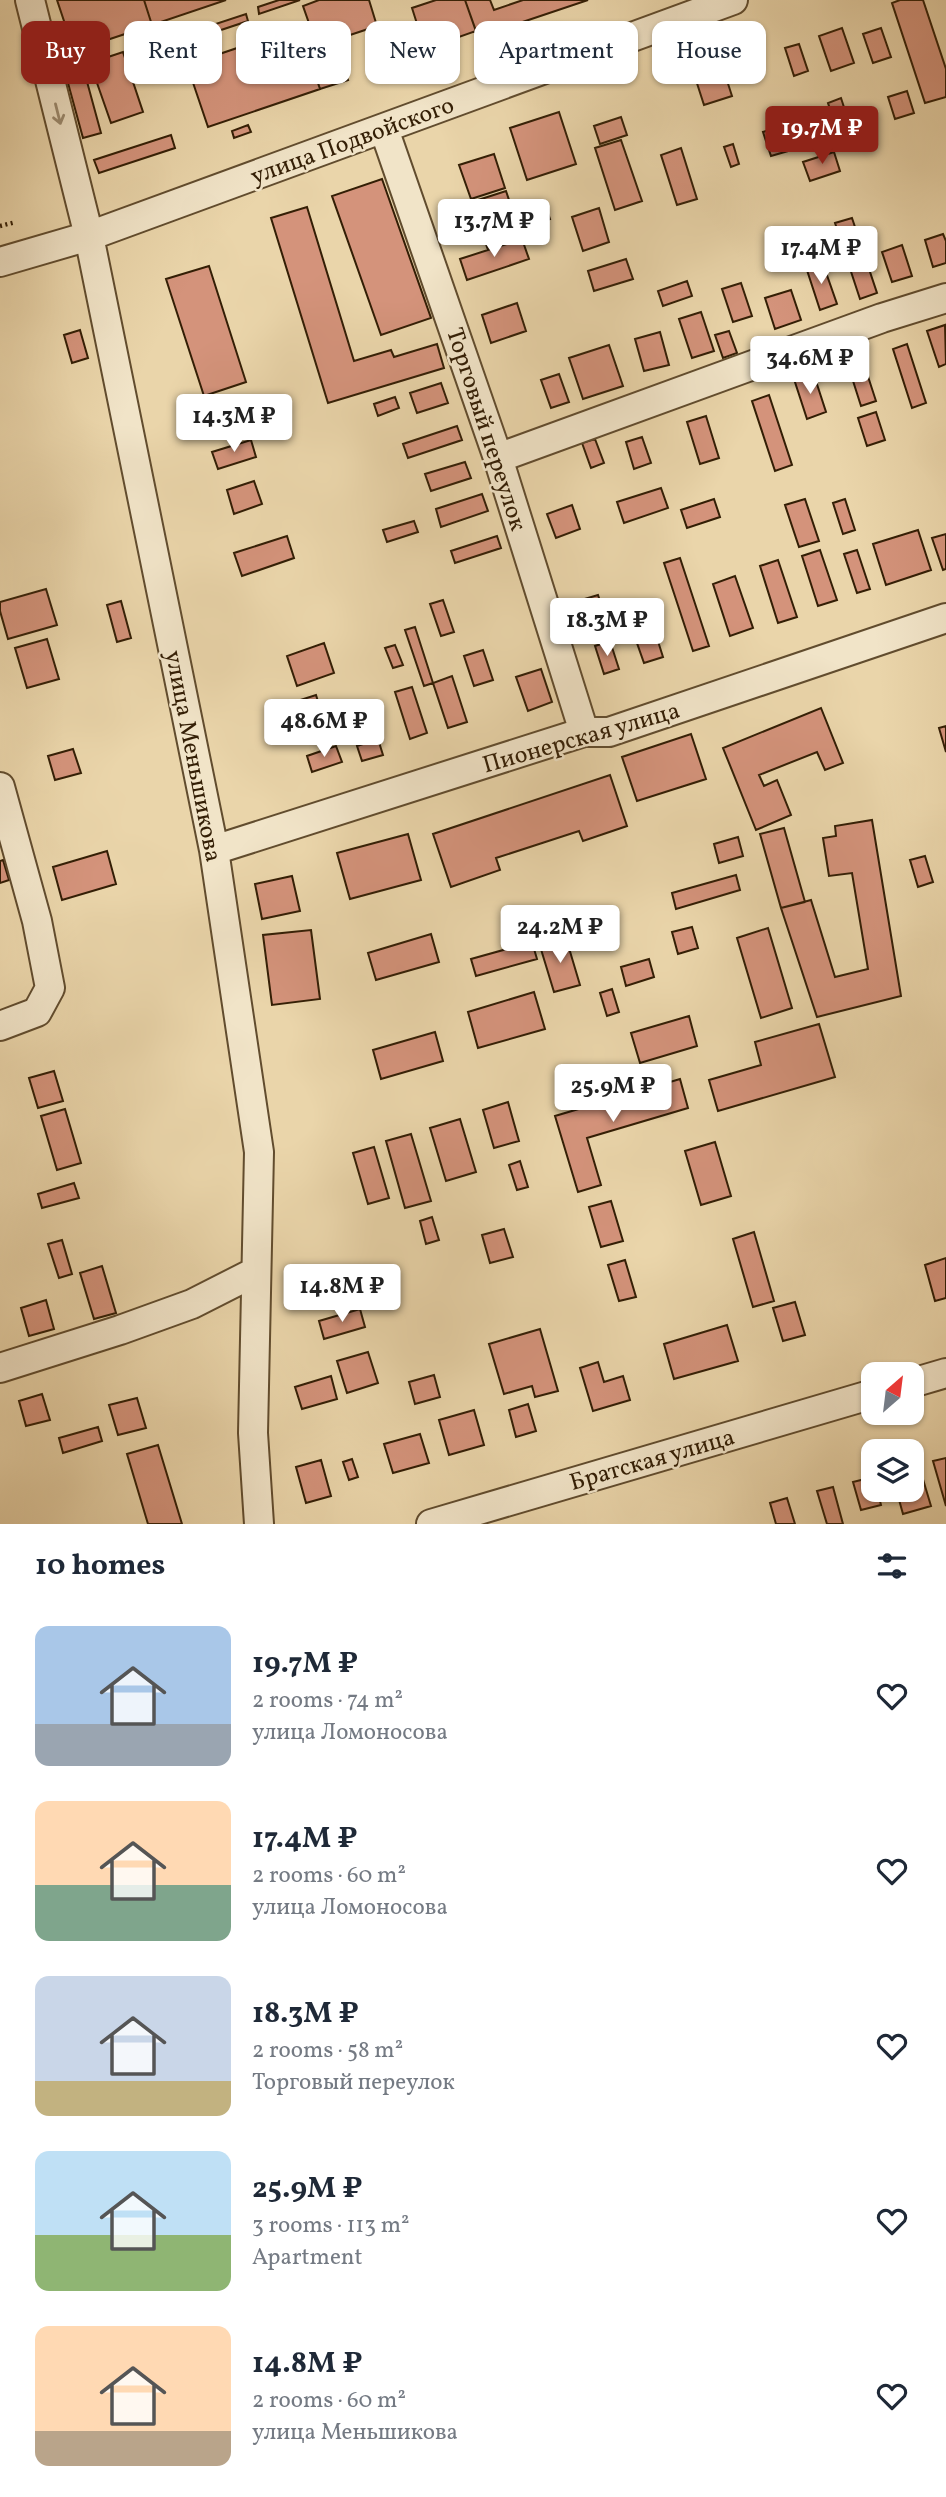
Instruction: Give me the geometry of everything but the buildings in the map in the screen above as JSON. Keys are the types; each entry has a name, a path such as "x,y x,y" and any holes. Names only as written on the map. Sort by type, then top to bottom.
{"street":[{"name":"улица Меньшикова","path":"30,0 89,236 214,850 258,1152 253,1433 259,1524"},
{"name":"улица Подвойского","path":"0,262 89,236 733,0"},
{"name":"Торговый переулок","path":"384,129 498,458 584,732"},
{"path":"498,458 870,322 946,298"},
{"name":"Пионерская улица","path":"214,850 584,732 609,732 946,618"},
{"path":"0,787 37,921 50,988 37,1012 0,1026"},
{"path":"0,1368 192,1304 255,1272"},
{"path":"924,1379 946,1373"},
{"name":"Братская улица","path":"431,1524 861,1398"}],"path":[{"path":"0,226 16,222"}]}
